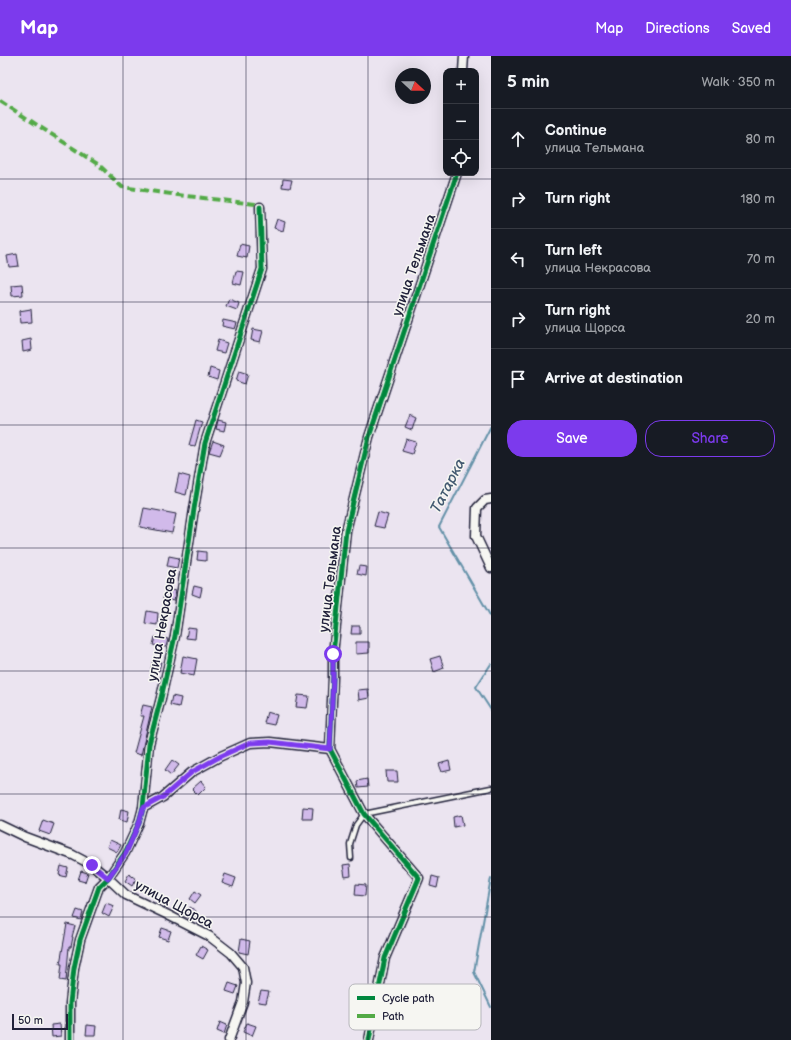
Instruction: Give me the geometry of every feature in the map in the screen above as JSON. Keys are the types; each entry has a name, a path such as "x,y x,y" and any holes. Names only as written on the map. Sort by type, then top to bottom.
{"street":[{"path":"464,56 464,68"},
{"name":"улица Тельмана","path":"380,984 385,958 419,878 364,814 330,749 333,654 346,531 369,437 456,176"},
{"name":"улица Некрасова","path":"70,1040 70,1003 74,968 80,940 99,887 108,878 126,853 139,823 143,808 149,744 161,698 174,636 205,442 262,269 260,207"},
{"path":"491,499 485,500 477,508 476,536 491,568"},
{"path":"143,808 163,797 192,772 221,756 250,743 270,742 330,749"},
{"name":"улица Щорса","path":"0,825 25,837 73,855 92,865 126,895 209,936 231,953 243,967 246,983 243,1002 229,1040"},
{"name":"улица Тельмана","path":"369,1040 371,1030"}],"lane":[{"path":"351,858 350,844 356,825 364,814 491,788"}],"building":[{"path":"283,179 292,180 290,188 282,187"},
{"path":"277,219 285,222 283,231 274,228"},
{"path":"240,244 249,246 247,258 237,256"},
{"path":"17,254 19,266 9,267 7,256"},
{"path":"236,271 244,272 241,285 233,283"},
{"path":"22,284 23,295 12,296 11,285"},
{"path":"229,299 239,303 237,310 226,306"},
{"path":"31,309 32,322 20,323 19,311"},
{"path":"223,320 237,323 235,329 222,326"},
{"path":"253,329 263,331 260,342 251,340"},
{"path":"31,339 32,350 23,352 22,341"},
{"path":"218,340 227,343 224,353 215,351"},
{"path":"210,368 219,371 217,380 208,377"},
{"path":"239,371 248,374 245,384 236,381"},
{"path":"410,415 416,418 412,430 405,427"},
{"path":"196,420 202,422 195,446 189,445"},
{"path":"218,420 226,422 224,431 216,429"},
{"path":"406,439 416,442 412,454 402,451"},
{"path":"213,441 224,445 220,455 209,452"},
{"path":"179,474 190,477 186,495 175,492"},
{"path":"144,508 176,514 172,533 140,527"},
{"path":"378,512 388,515 384,528 374,526"},
{"path":"198,551 206,552 206,561 197,560"},
{"path":"169,556 179,558 177,568 167,566"},
{"path":"359,566 367,567 366,576 357,574"},
{"path":"194,586 202,588 200,597 192,594"},
{"path":"165,589 176,591 174,601 163,599"},
{"path":"147,611 158,613 157,625 145,623"},
{"path":"352,626 360,626 360,634 351,634"},
{"path":"188,628 196,629 195,639 186,638"},
{"path":"155,637 168,639 166,647 153,645"},
{"path":"356,642 369,642 369,653 356,654"},
{"path":"183,656 197,659 194,676 180,673"},
{"path":"440,656 444,668 434,672 430,659"},
{"path":"153,660 161,662 159,671 151,669"},
{"path":"368,689 369,698 359,700 358,690"},
{"path":"298,695 309,696 307,708 296,707"},
{"path":"172,696 181,698 179,707 170,705"},
{"path":"143,705 152,707 141,755 134,753 144,716 140,716"},
{"path":"267,712 277,715 274,725 264,723"},
{"path":"172,760 179,765 171,775 165,770"},
{"path":"449,761 451,770 442,772 439,764"},
{"path":"386,771 397,771 398,782 387,782"},
{"path":"367,779 368,787 358,788 357,781"},
{"path":"201,781 206,787 198,795 192,789"},
{"path":"303,807 313,808 312,819 302,819"},
{"path":"121,809 129,811 127,822 119,820"},
{"path":"461,815 463,825 454,827 453,817"},
{"path":"43,820 54,824 50,835 39,831"},
{"path":"110,840 121,845 117,852 107,847"},
{"path":"350,864 351,876 345,877 343,865"},
{"path":"61,866 68,868 66,877 59,875"},
{"path":"81,871 88,873 85,882 78,880"},
{"path":"129,874 136,879 132,886 125,881"},
{"path":"225,874 236,878 233,887 222,883"},
{"path":"432,876 439,878 437,888 430,886"},
{"path":"356,884 366,885 365,896 355,895"},
{"path":"195,891 201,895 195,903 190,899"},
{"path":"106,903 114,906 109,917 102,913"},
{"path":"190,907 196,911 190,919 184,915"},
{"path":"77,910 83,912 81,920 74,918"},
{"path":"67,924 75,926 71,947 69,947 66,981 60,980 62,964 60,964"},
{"path":"162,928 171,931 168,940 159,937"},
{"path":"241,939 250,941 248,954 239,952"},
{"path":"201,946 208,950 203,959 196,955"},
{"path":"229,983 238,986 235,994 226,991"},
{"path":"261,991 269,992 266,1003 258,1002"},
{"path":"220,1022 227,1025 224,1034 217,1031"},
{"path":"247,1023 256,1026 252,1036 243,1032"},
{"path":"60,1024 61,1036 52,1037 51,1025"},
{"path":"87,1025 96,1026 95,1035 86,1035"}],"waterway":[{"name":"Татарка","path":"491,426 439,527 491,617"},
{"name":"Татарка","path":"491,664 476,687 491,710"},
{"name":"Татарка","path":"480,984 474,972 491,878"},
{"name":"Татарка","path":"481,986 491,1007"}],"marked path":[{"path":"0,101 99,165 122,187 255,204 260,207"}],"cycle path":[{"path":"380,984 385,958 419,878 364,814 330,749 333,654 346,531 369,437 456,176"},
{"path":"70,1040 70,1003 74,968 80,940 99,887 108,878 125,853 139,823 143,808 149,744 175,636 205,443 262,269 260,207"},
{"path":"369,1040 371,1030"}],"route":[{"path":"92,865 108,878 126,853 139,823 143,808 163,797 192,772 221,756 250,743 270,742 330,749 333,654"}]}
